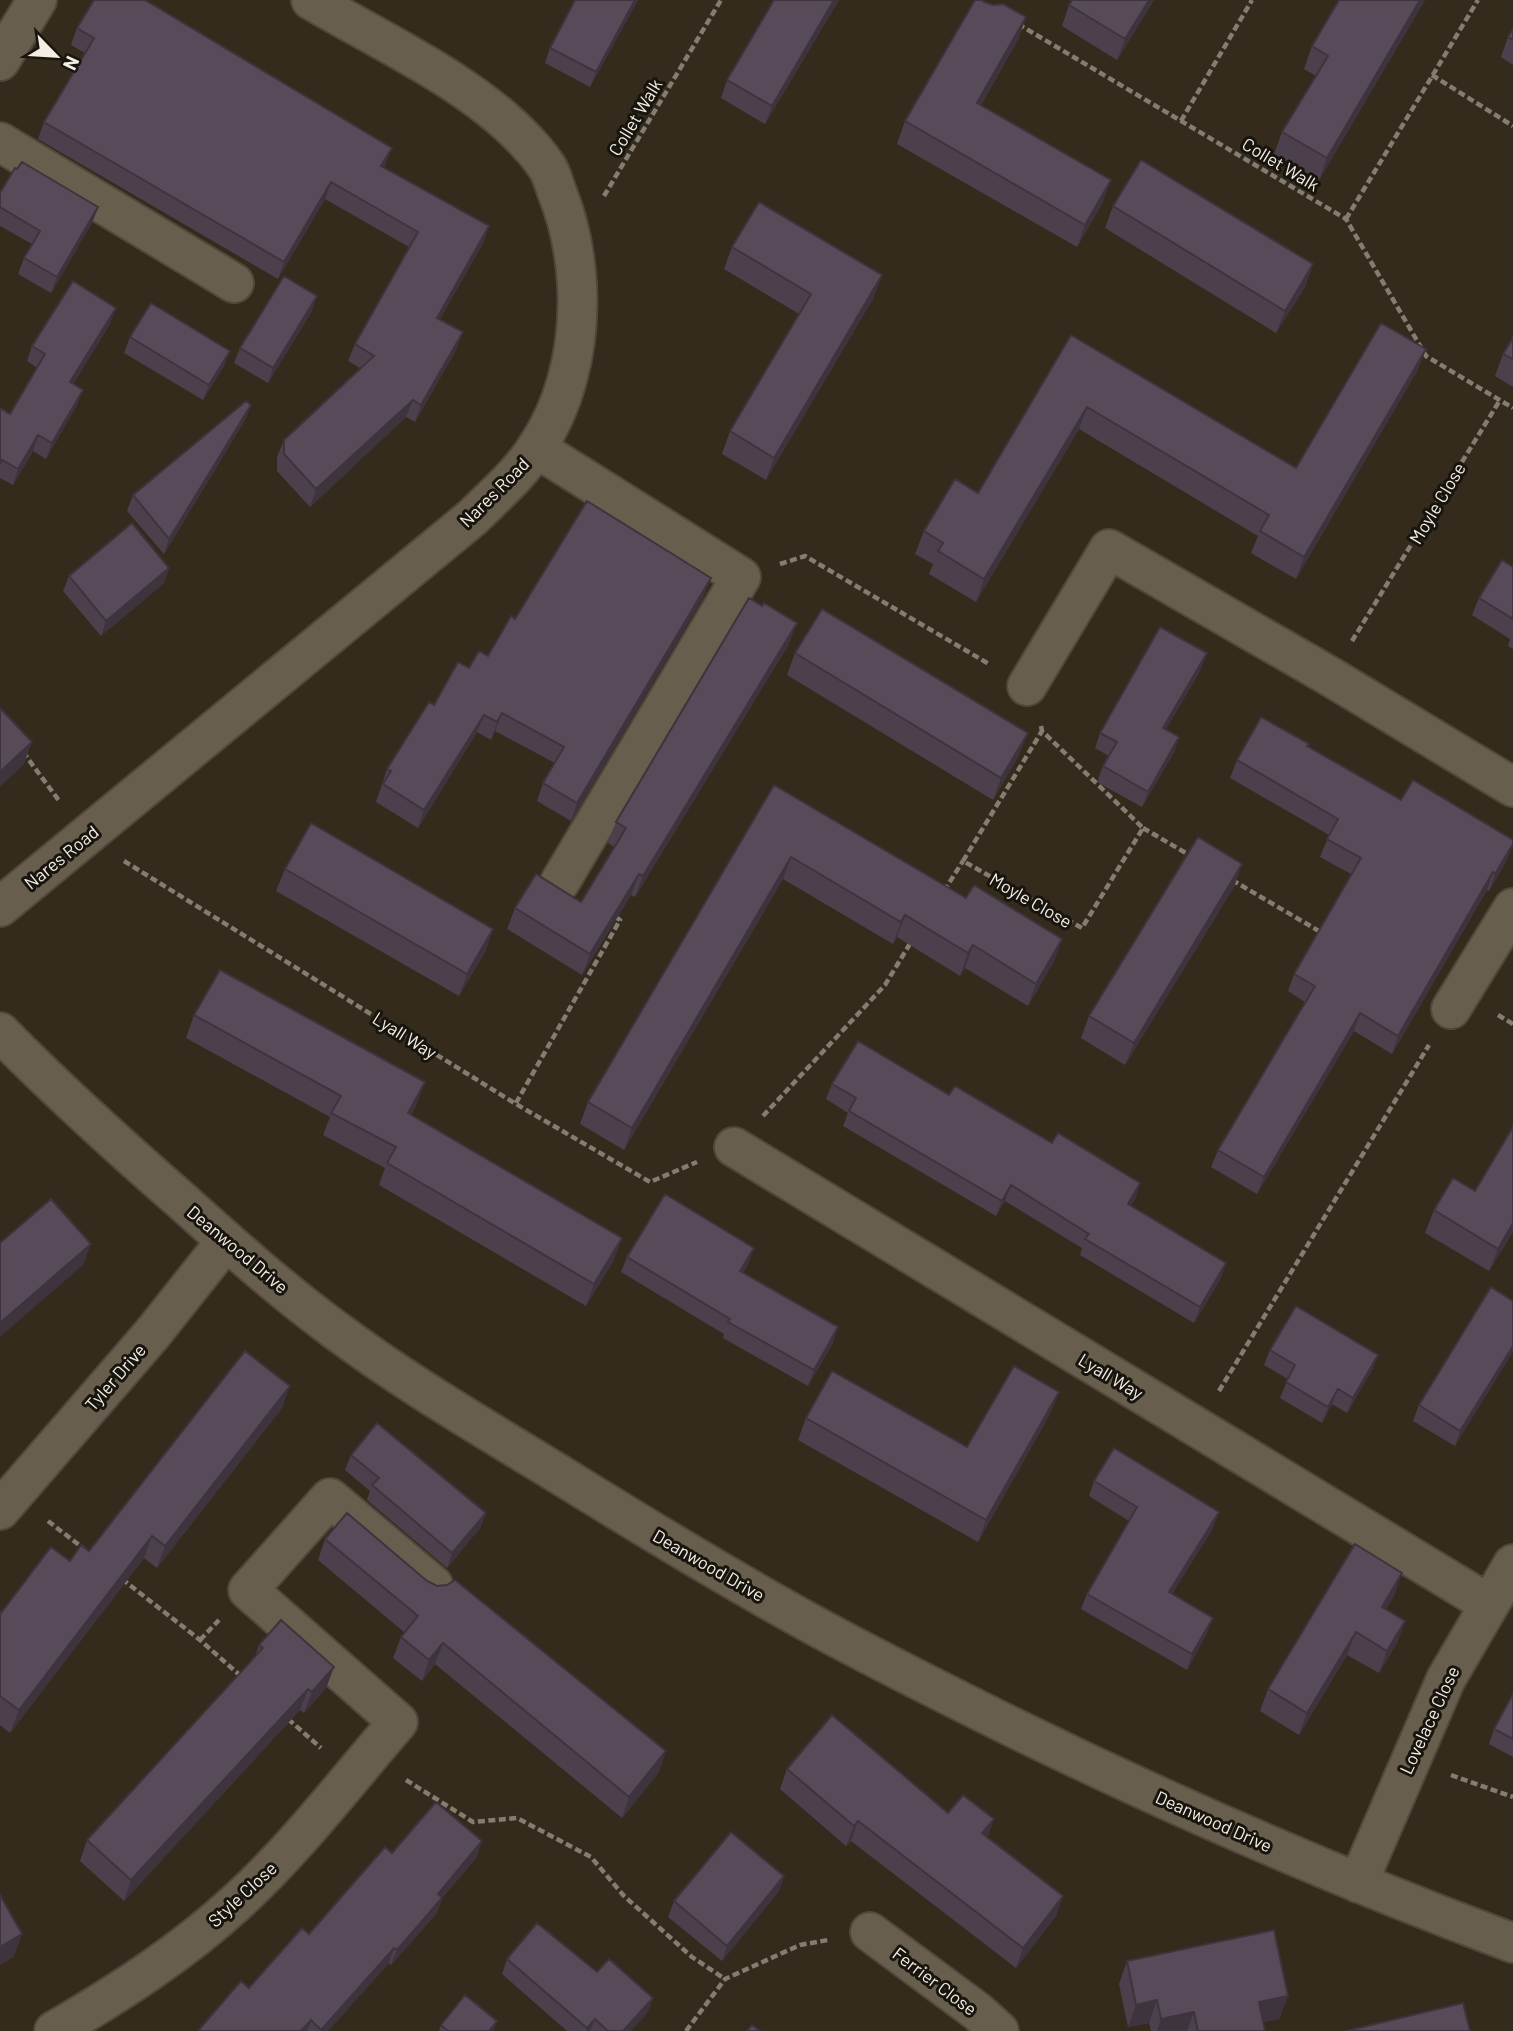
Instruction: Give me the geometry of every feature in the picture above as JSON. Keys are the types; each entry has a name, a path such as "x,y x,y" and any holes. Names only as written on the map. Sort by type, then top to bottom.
{"street":[{"path":"0,61 37,0"},
{"name":"Nares Road","path":"0,907 472,517 511,480 536,448 560,401 575,345 574,248 567,216 548,168 525,139 495,111 434,70 311,0"},
{"path":"0,142 234,283"},
{"path":"536,448 741,578 560,882"},
{"path":"1027,686 1109,549 1331,677 1513,787"},
{"path":"1451,1009 1513,908"},
{"name":"Deanwood Drive","path":"0,1031 90,1120 226,1241 334,1329 432,1395 667,1541 793,1614 1072,1757 1358,1883 1513,1942"},
{"name":"Lyall Way","path":"734,1147 1489,1604"},
{"name":"Tyler Drive","path":"0,1510 153,1333 226,1241"},
{"name":"Style Close","path":"54,2031 136,1981 238,1902 282,1856 398,1722 248,1590 330,1498 433,1585"},
{"name":"Lovelace Close","path":"1358,1883 1446,1679 1513,1564"},
{"name":"Ferrier Close","path":"870,1932 978,2012 999,2031"}],"path":[{"name":"Collet Walk","path":"574,248 721,0"},
{"path":"1181,121 1252,0"},
{"path":"1346,219 1478,0"},
{"name":"Collet Walk","path":"1010,19 1346,219 1426,356 1513,408"},
{"path":"1432,75 1513,126"},
{"name":"Moyle Close","path":"1331,677 1500,400"},
{"path":"741,578 805,556 1027,686 1042,731 1143,828 1203,863"},
{"path":"942,895 1042,731"},
{"path":"16,742 86,837"},
{"name":"Moyle Close","path":"963,861 1082,928 1143,828"},
{"name":"Lyall Way","path":"86,837 516,1104 650,1182 734,1147 885,985 913,940"},
{"path":"1226,877 1333,939"},
{"path":"516,1104 620,920 560,882"},
{"path":"1197,1428 1451,1009"},
{"path":"1410,1760 1513,1797"},
{"path":"686,2031 725,1979 800,1945 870,1932"}],"building":[{"path":"94,0 145,0 392,148 381,166 489,226 437,318 463,332 421,405 413,400 316,489 284,454 284,440 374,356 355,344 418,232 331,182 284,262 44,122 94,38 77,28"},
{"path":"575,0 635,0 596,72 550,48"},
{"path":"774,0 834,0 772,106 727,80"},
{"path":"975,0 993,5 1003,4 1026,17 977,103 1111,180 1085,225 905,121"},
{"path":"1072,0 1149,0 1125,39 1069,5"},
{"path":"1339,0 1420,0 1327,158 1282,132 1328,56 1312,46"},
{"path":"1141,160 1313,264 1285,311 1113,206"},
{"path":"22,162 98,207 57,277 24,258 40,231 0,207 0,193 15,168"},
{"path":"759,202 882,275 774,458 730,431 811,294 732,247"},
{"path":"284,276 317,296 273,368 240,348"},
{"path":"73,281 116,308 70,382 83,390 52,443 38,435 18,469 2,460 0,464 0,408 10,414 45,354 32,346"},
{"path":"151,303 230,351 209,385 130,337"},
{"path":"1381,323 1426,349 1304,557 1260,531 1269,515 1087,407 984,579 938,551 943,543 924,531 955,479 978,493 1071,335 1296,468"},
{"path":"1513,338 1513,359 1503,354"},
{"path":"246,401 251,405 169,539 133,495"},
{"path":"587,501 711,578 577,803 543,783 564,747 502,713 497,722 484,715 424,810 383,784 391,771 387,769 429,702 434,705 458,662 469,668 479,651 488,656 511,616 515,619"},
{"path":"132,523 169,568 106,621 69,576"},
{"path":"1502,560 1513,567 1513,619 1479,598"},
{"path":"749,598 762,606 764,603 797,623 643,876 639,874 590,954 515,908 536,874 581,902 626,828 616,822"},
{"path":"822,609 1028,733 1001,778 795,653"},
{"path":"1160,627 1207,653 1163,728 1179,737 1148,792 1103,766 1117,742 1100,733"},
{"path":"0,708 32,742 0,772"},
{"path":"1261,717 1401,800 1413,780 1513,840 1398,1036 1360,1013 1264,1177 1218,1150 1315,986 1294,974 1361,858 1327,839 1338,819 1237,760"},
{"path":"774,785 966,898 974,885 1062,939 1036,984 973,945 968,953 905,915 901,922 791,857 632,1128 588,1102"},
{"path":"311,823 493,929 467,974 285,869"},
{"path":"1198,837 1242,864 1134,1043 1089,1016"},
{"path":"220,970 425,1082 408,1113 622,1238 594,1284 387,1163 396,1147 331,1113 341,1096 194,1015"},
{"path":"858,1041 949,1095 955,1086 1052,1143 1058,1133 1140,1183 1128,1204 1226,1263 1200,1307 1085,1239 1089,1234 1011,1185 1002,1201 849,1111 856,1098 832,1084"},
{"path":"1513,1127 1513,1223 1498,1249 1434,1210 1453,1178 1475,1191"},
{"path":"665,1194 754,1248 740,1271 838,1327 814,1370 728,1322 730,1319 627,1257"},
{"path":"51,1199 91,1244 0,1323 0,1243"},
{"path":"1491,1287 1513,1301 1513,1346 1460,1431 1419,1405"},
{"path":"1296,1306 1378,1355 1353,1398 1338,1389 1328,1407 1286,1382 1295,1365 1270,1350"},
{"path":"245,1351 290,1386 165,1546 152,1536 19,1710 0,1696 0,1612 51,1547 70,1561 81,1545 89,1551"},
{"path":"1014,1366 1059,1392 986,1520 806,1418 832,1371 967,1447"},
{"path":"377,1423 486,1513 452,1553 372,1485 379,1478 351,1455"},
{"path":"1114,1448 1219,1512 1169,1592 1213,1618 1192,1654 1087,1594 1137,1507 1094,1481"},
{"path":"347,1513 427,1581 437,1586 447,1585 455,1580 666,1751 629,1797 443,1643 429,1660 401,1637 418,1616 325,1539"},
{"path":"1355,1544 1402,1573 1382,1607 1405,1621 1387,1651 1356,1632 1307,1713 1268,1689"},
{"path":"281,1620 334,1667 312,1692 308,1689 131,1880 87,1840 263,1648 259,1645"},
{"path":"1513,1694 1513,1739 1494,1729"},
{"path":"832,1715 948,1813 963,1795 994,1819 982,1833 1063,1896 1023,1948 858,1821 854,1826 787,1769"},
{"path":"436,1802 482,1841 438,1894 442,1898 321,2030 311,2020 301,2031 198,2031 241,1981 249,1988 302,1928 309,1934 385,1847 392,1853"},
{"path":"731,1832 784,1876 727,1946 674,1901"},
{"path":"0,1895 22,1934 0,1947"},
{"path":"537,1923 597,1972 609,1959 653,1998 623,2031 608,2031 595,2019 587,2028 507,1959"},
{"path":"1274,1930 1288,1996 1259,2002 1265,2031 1198,2031 1194,2012 1161,2019 1157,2000 1136,2005 1127,1961"},
{"path":"465,1995 497,2021 489,2031 448,2031 441,2025"},
{"path":"1463,2003 1470,2031 1346,2031"},
{"path":"752,2025 760,2031 747,2031"}]}
